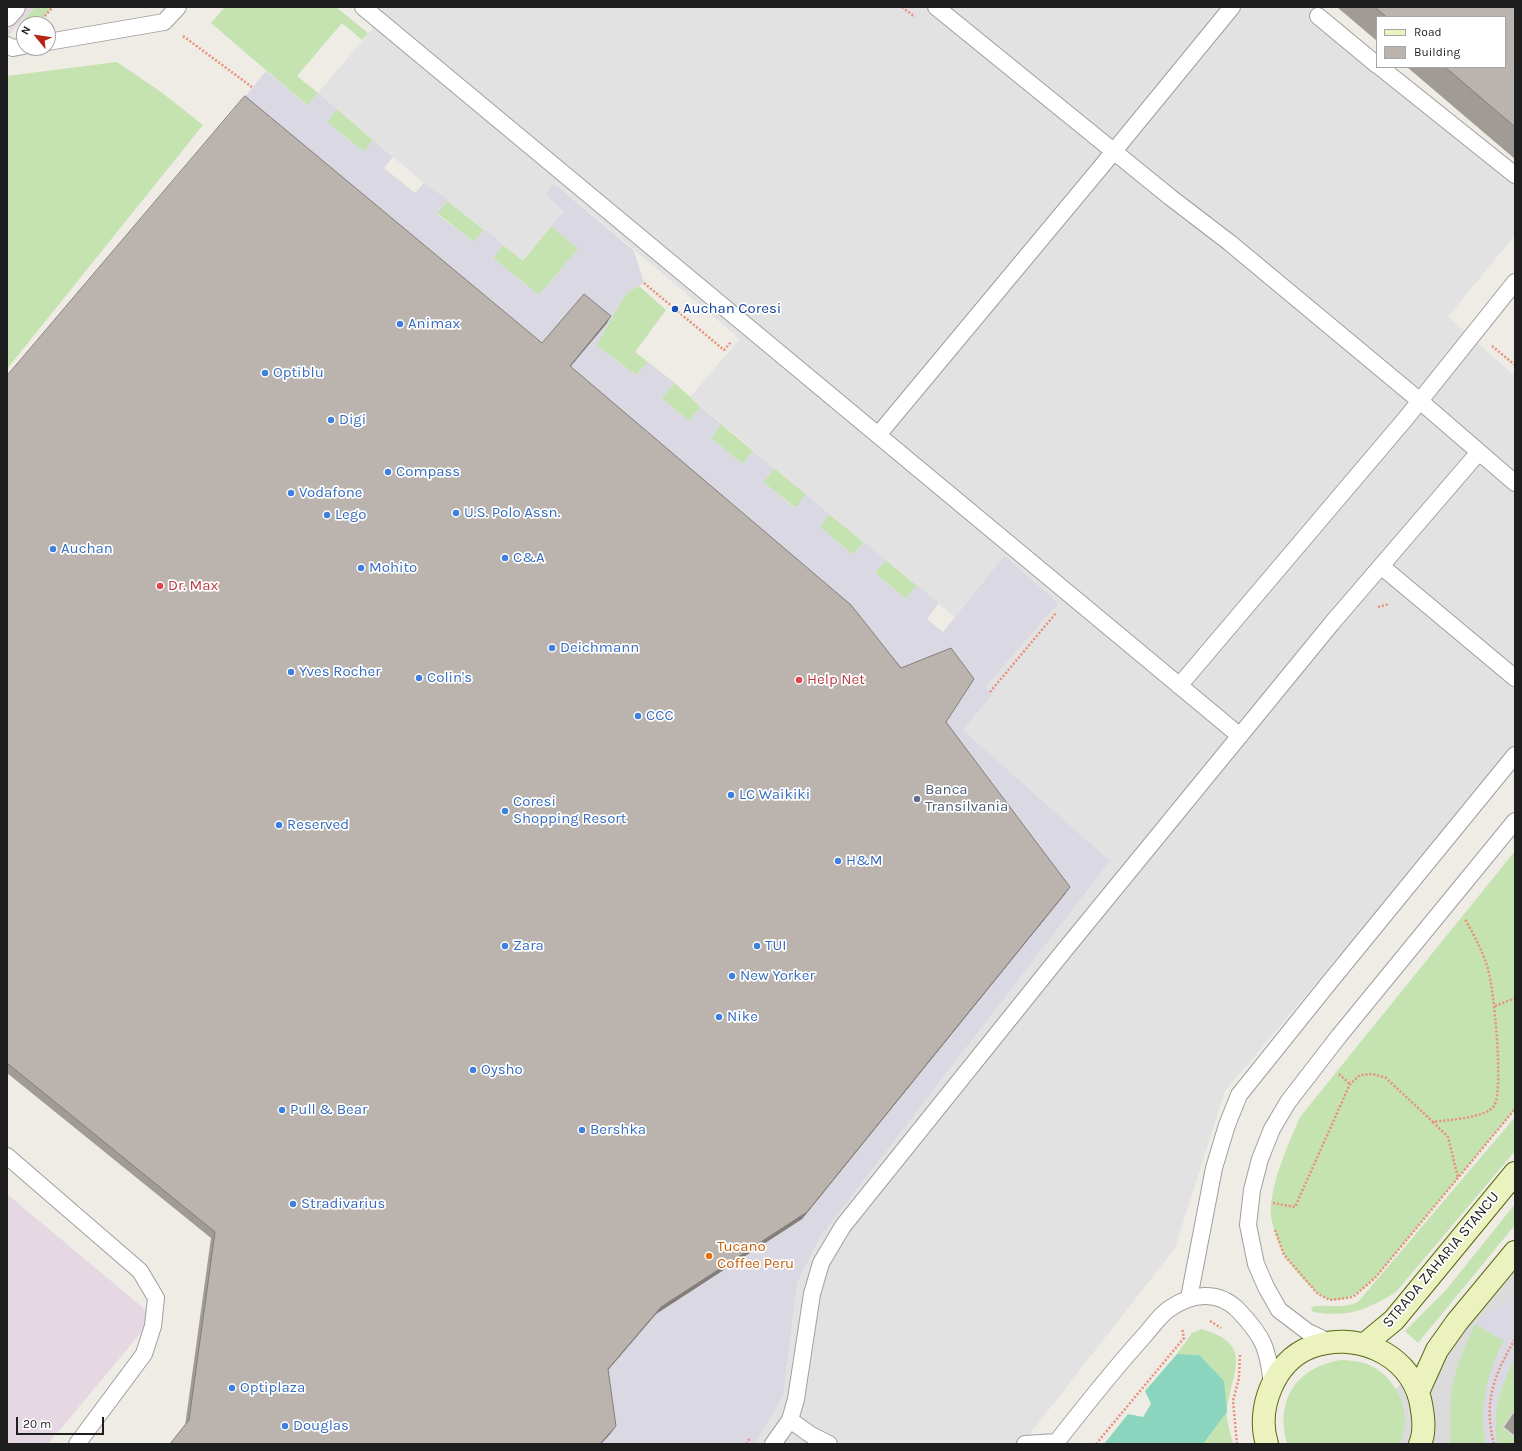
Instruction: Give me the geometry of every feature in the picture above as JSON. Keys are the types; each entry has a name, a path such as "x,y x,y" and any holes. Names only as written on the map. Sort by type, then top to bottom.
{"main road":[{"name":"STRADA ZAHARIA STANCU","path":"1365,1344 1394,1320 1515,1173"},
{"path":"1418,1392 1438,1350 1457,1322 1515,1252"},
{"name":"STRADA ZAHARIA STANCU","path":"1265,1442 1263,1421 1265,1403 1272,1385 1282,1370 1295,1357 1309,1348 1329,1342 1347,1341 1365,1344 1382,1351 1409,1375 1418,1392 1422,1410 1421,1443"}],"street":[{"path":"7,15 14,7"}],"lane":[{"path":"56,41 164,22 178,7"},
{"path":"363,7 1240,736"},
{"path":"936,7 1230,243 1420,401 1515,483"},
{"path":"878,435 1232,7"},
{"path":"1318,16 1376,63"},
{"path":"1381,68 1515,175"},
{"path":"1179,686 1420,401 1515,282"},
{"path":"773,1444 790,1420 796,1399 812,1294 821,1263 843,1226 1063,952 1332,622 1479,452"},
{"path":"1380,566 1515,678"},
{"path":"1189,1298 1214,1168 1227,1126 1240,1095 1328,984 1515,755"},
{"path":"1329,1342 1308,1332 1279,1310 1266,1288 1256,1264 1248,1225 1252,1190 1260,1159 1272,1129 1288,1102 1339,1036 1515,821"},
{"path":"7,1156 140,1271 156,1298 152,1326 144,1354 77,1444"},
{"path":"1025,1444 1056,1443 1122,1360 1168,1309 1189,1298 1213,1295 1232,1304 1256,1328 1264,1345 1270,1366 1272,1385"},
{"path":"790,1420 811,1435 830,1444"}],"path":[{"path":"45,16 53,7"},
{"path":"164,22 252,87"},
{"path":"644,282 724,350 745,325"},
{"path":"990,692 1057,612 1063,617"},
{"path":"1433,1122 1482,1114 1494,1106 1499,1087 1495,1006 1488,969 1477,941 1463,915 1458,921"},
{"path":"1495,1006 1515,998"},
{"path":"1336,1072 1350,1084"},
{"path":"1272,1203 1295,1207 1350,1084 1360,1075 1373,1074 1386,1078 1448,1137 1458,1178"},
{"path":"1274,1228 1284,1255 1318,1294 1330,1300 1353,1297 1375,1278 1515,1109"},
{"path":"1272,1209 1273,1196"},
{"path":"1207,1320 1226,1332"},
{"path":"1096,1444 1184,1338 1181,1326"},
{"path":"1494,1444 1489,1424 1490,1392 1503,1360 1515,1339"},
{"path":"1237,1444 1233,1401 1239,1378 1240,1355 1238,1348"},
{"path":"746,1444 755,1432"}],"shaded area":[{"path":"7,7 35,7 27,16 16,16 16,27 7,37"},
{"path":"363,7 1315,7 1376,58 1376,68 1388,68 1515,174 1515,235 1448,317 1515,376 1515,748 1225,1091 1175,1248 1022,1444 755,1444 783,1396 797,1283 820,1237 1110,861 963,730 992,695 985,687 1004,556 955,617 829,514 690,397 740,339 555,183 564,211 523,261 424,183 318,93 379,21"},
{"path":"266,71 308,106 318,93 337,109 327,122 364,152 373,140 393,157 384,168 415,193 424,183 448,200 437,214 474,242 484,229 495,237 503,245 493,258 539,295 578,249 551,226 564,211 546,194 554,183 634,251 644,283 627,292 596,345 636,375 648,362 675,383 661,398 689,421 701,407 721,424 711,438 742,464 753,451 774,468 763,482 795,508 806,494 829,514 820,527 853,555 864,542 886,560 875,573 906,599 917,585 939,603 927,619 943,632 1004,556 1058,603 986,686 992,695 963,730 1110,861 820,1237 797,1283 783,1396 755,1444 601,1444 603,1376 656,1314 802,1219 896,675 565,373 606,323 538,350 240,103"},
{"path":"7,1194 154,1317 48,1444 7,1444"},
{"path":"1515,1244 1515,1444 1351,1444"},
{"path":"1515,1297 1515,1357 1504,1380 1496,1403 1495,1434 1498,1444 1486,1444 1483,1415 1486,1391 1491,1371 1504,1341 1475,1324"}],"green space":[{"path":"35,7 53,7 45,16 27,16"},
{"path":"225,7 336,7 368,33 362,40 342,23 297,76 318,93 308,106 211,23"},
{"path":"117,62 161,92 203,125 7,369 7,76"},
{"path":"337,109 373,140 364,152 327,122"},
{"path":"448,200 484,229 474,242 437,213"},
{"path":"551,226 579,248 539,295 493,258 503,245 523,260"},
{"path":"639,286 666,310 635,352 648,362 636,375 596,345 627,292"},
{"path":"675,383 701,407 689,421 661,398"},
{"path":"721,424 753,451 742,464 711,438"},
{"path":"774,468 806,494 796,508 763,482"},
{"path":"829,514 864,542 853,555 820,527"},
{"path":"886,560 917,585 906,599 875,573"},
{"path":"1515,851 1515,1109 1375,1278 1350,1297 1338,1300 1325,1298 1306,1282 1283,1253 1271,1216 1271,1204 1276,1179 1290,1140 1300,1117"},
{"path":"1515,1117 1515,1151 1396,1292 1376,1304 1357,1311 1337,1314 1313,1312 1311,1307 1346,1306 1358,1302"},
{"path":"1515,1204 1515,1225 1418,1343 1405,1331 1446,1290"},
{"path":"1475,1324 1504,1340 1493,1365 1486,1390 1483,1417 1486,1444 1450,1444 1451,1393 1458,1363"},
{"path":"1201,1329 1218,1335 1229,1343 1234,1351 1236,1361 1235,1372 1227,1412 1199,1355 1177,1354 1192,1333"},
{"path":"1177,1354 1199,1355 1224,1381 1227,1412 1203,1444 1104,1444 1128,1414 1143,1417 1151,1404 1145,1391"},
{"path":"1515,1357 1515,1409 1502,1427 1515,1438 1515,1444 1498,1444 1495,1421 1496,1410 1502,1388"},
{"path":"1340,1360 1367,1364 1387,1377 1400,1397 1404,1409 1404,1432 1400,1444 1287,1444 1284,1428 1284,1414 1292,1389 1300,1379 1311,1370 1324,1364"},
{"path":"1227,1412 1233,1444 1203,1444"}],"building":[{"path":"1375,7 1515,7 1515,127 1446,68 1506,68 1506,16 1386,16"},
{"name":"Coresi Shopping Resort","path":"245,96 542,343 584,294 611,316 570,366 851,605 901,668 951,648 974,679 946,722 1070,887 807,1212 661,1307 608,1369 616,1426 600,1444 170,1444 189,1420 215,1232 7,1063 7,376"}],"place":[{"name":"Auchan Coresi","path":"675,309"},
{"name":"Animax","path":"400,324"},
{"name":"Optiblu","path":"265,373"},
{"name":"Digi","path":"331,420"},
{"name":"Compass","path":"388,472"},
{"name":"Vodafone","path":"291,493"},
{"name":"U.S. Polo Assn.","path":"456,513"},
{"name":"Lego","path":"327,515"},
{"name":"Auchan","path":"53,549"},
{"name":"C&A","path":"505,558"},
{"name":"Mohito","path":"361,568"},
{"name":"Dr. Max","path":"160,586"},
{"name":"Deichmann","path":"552,648"},
{"name":"Yves Rocher","path":"291,672"},
{"name":"Colin's","path":"419,678"},
{"name":"Help Net","path":"799,680"},
{"name":"CCC","path":"638,716"},
{"name":"LC Waikiki","path":"731,795"},
{"name":"Banca Transilvania","path":"917,799"},
{"name":"Coresi Shopping Resort","path":"505,811"},
{"name":"Reserved","path":"279,825"},
{"name":"H&M","path":"838,861"},
{"name":"Zara","path":"505,946"},
{"name":"TUI","path":"757,946"},
{"name":"New Yorker","path":"732,976"},
{"name":"Nike","path":"719,1017"},
{"name":"Oysho","path":"473,1070"},
{"name":"Pull & Bear","path":"282,1110"},
{"name":"Bershka","path":"582,1130"},
{"name":"Stradivarius","path":"293,1204"},
{"name":"Tucano Coffee Peru","path":"709,1256"},
{"name":"Optiplaza","path":"232,1388"},
{"name":"Douglas","path":"285,1426"}]}
